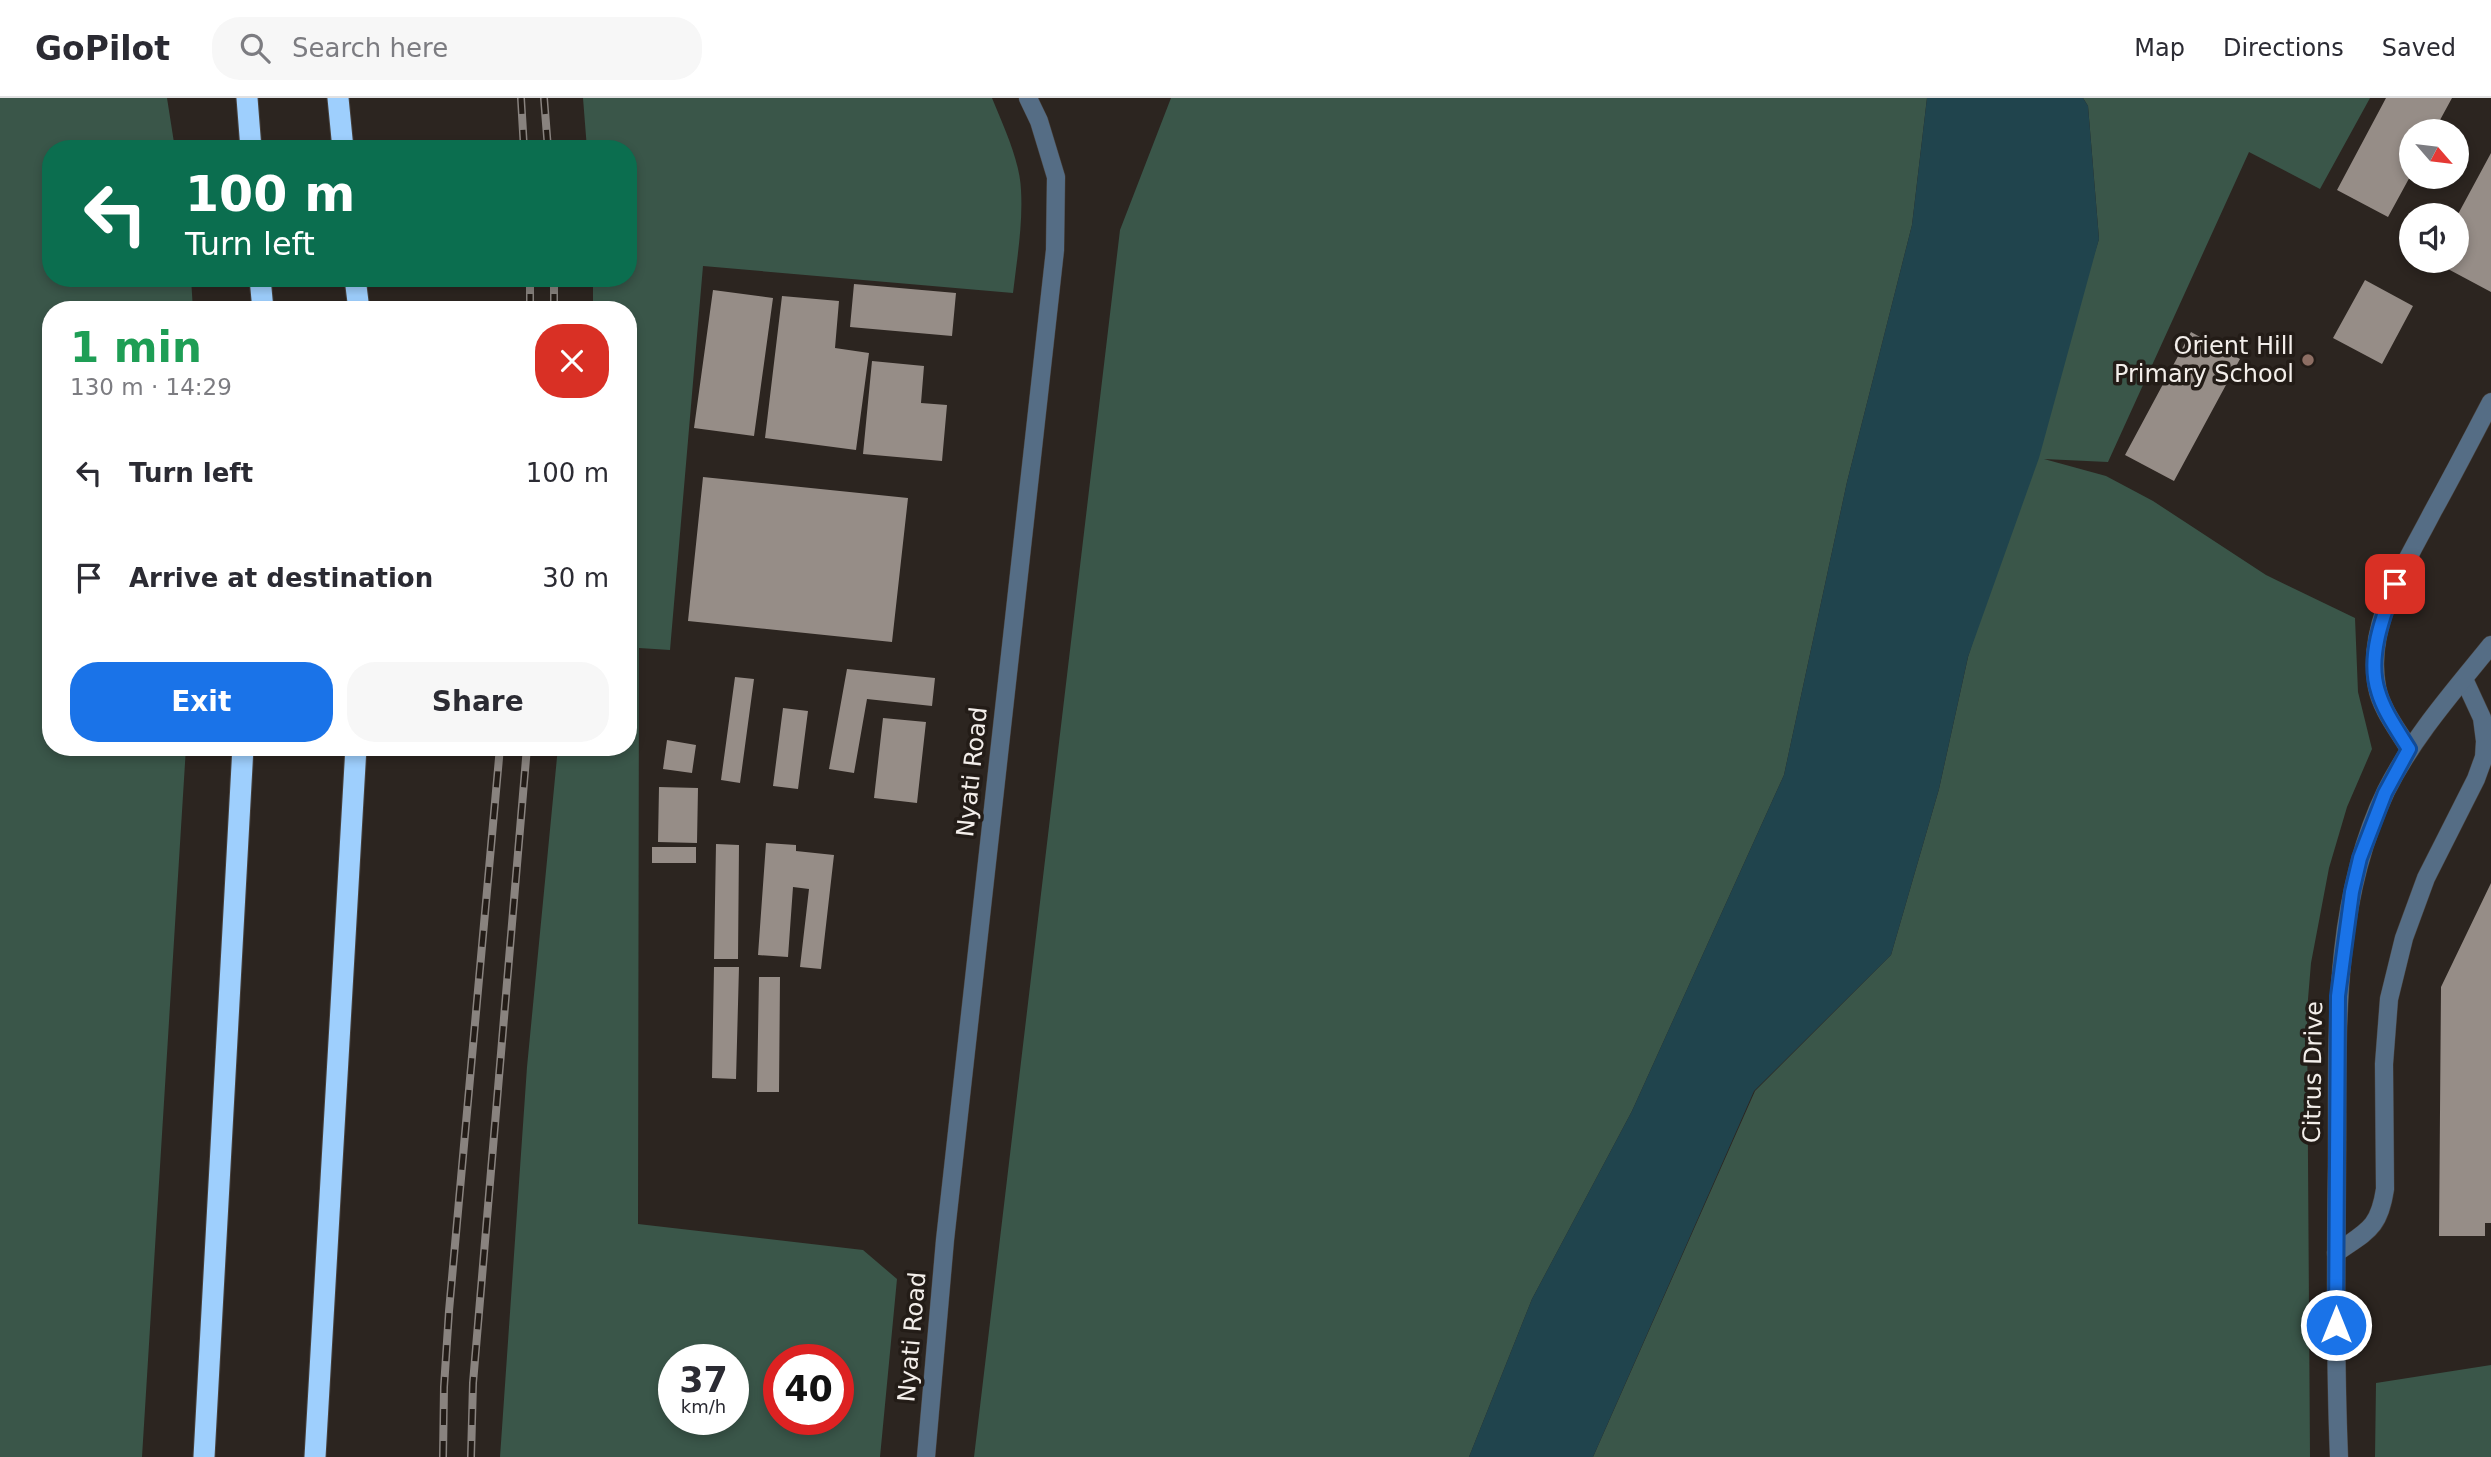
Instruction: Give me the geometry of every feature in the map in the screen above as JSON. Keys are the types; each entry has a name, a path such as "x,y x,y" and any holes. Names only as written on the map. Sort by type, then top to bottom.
{"highway":[{"path":"247,98 250,140"},
{"path":"338,98 342,140"},
{"path":"204,1457 243,756"},
{"path":"315,1457 355,756"}],"street":[{"name":"Nyati Road","path":"926,1457 945,1240 1055,250 1056,177 1039,121 1028,98"},
{"path":"2409,749 2385,710 2377,689 2375,663 2380,626 2395,584 2491,402"},
{"name":"Citrus Drive","path":"2339,1457 2335,1372 2338,996 2352,892 2360,858 2385,793 2409,749 2491,645"},
{"path":"2336,1253 2373,1226 2383,1206 2384,1064 2389,999 2404,938 2427,878 2476,779 2484,757 2482,718 2464,679"}],"green space":[{"path":"0,98 167,98 174,140 42,140 42,287 192,287 192,301 42,301 42,756 185,756 142,1457 0,1457"},
{"path":"583,98 992,98 1010,143 1020,179 1021,216 1013,293 703,266 670,650 639,648 638,1224 863,1250 897,1279 880,1457 500,1457 527,1067 557,756 637,756 637,301 593,301 593,287 637,287 637,140 586,140"},
{"path":"1171,98 1927,98 1912,225 1847,482 1784,775 1632,1111 1532,1299 1469,1457 974,1457 1120,230"},
{"path":"2083,98 2370,98 2320,189 2249,152 2108,462 2044,459 2106,476 2153,501 2266,575 2355,618 2358,692 2372,749 2347,807 2329,868 2311,963 2307,1011 2310,1457 1593,1457 1755,1091 1891,955 1939,789 1968,657 2099,239 2088,106"},
{"path":"2491,1365 2491,1457 2375,1457 2376,1383"}],"water":[{"path":"1927,98 2083,98 2088,106 2099,239 2039,458 1968,657 1939,789 1891,955 1754,1091 1593,1457 1469,1457 1532,1299 1632,1111 1784,775 1847,482 1912,225"}],"building":[{"path":"2386,98 2452,98 2441,119 2399,119 2399,189 2403,189 2388,217 2337,190"},
{"path":"2491,153 2491,292 2455,273 2469,273 2469,203 2464,203"},
{"path":"2365,280 2413,306 2382,364 2333,338"},
{"path":"854,284 956,293 952,336 850,327"},
{"path":"713,290 773,298 754,436 694,428"},
{"path":"782,296 839,301 835,348 869,353 856,450 765,438"},
{"path":"2191,332 2240,359 2174,481 2125,455"},
{"path":"872,361 924,366 921,403 947,405 942,461 863,454"},
{"path":"703,477 908,498 892,642 688,621"},
{"path":"847,669 935,678 932,706 867,699 854,773 829,769"},
{"path":"735,677 754,679 740,783 721,780"},
{"path":"783,708 808,711 798,789 773,786"},
{"path":"883,718 926,722 917,803 874,798"},
{"path":"667,740 696,745 692,773 663,769"},
{"path":"659,787 698,788 697,843 658,842"},
{"path":"766,843 796,845 796,851 834,855 821,969 800,967 809,889 793,887 788,957 758,955"},
{"path":"716,844 739,845 738,959 714,959"},
{"path":"652,847 696,847 696,863 652,863"},
{"path":"2491,883 2491,1223 2485,1223 2485,1236 2439,1236 2441,987"},
{"path":"714,967 739,967 736,1079 712,1078"},
{"path":"759,977 780,977 779,1092 757,1092"}],"railway":[{"path":"521,98 523,140"},
{"path":"544,98 547,140"},
{"path":"530,287 530,301"},
{"path":"554,287 554,301"},
{"path":"443,1457 449,1311 499,756"},
{"path":"471,1457 473,1383 526,756"}],"place":[{"name":"Orient Hill Primary School","path":"2308,360"}],"route":[{"path":"2336,1325 2338,996 2352,892 2360,858 2385,793 2409,749 2385,710 2377,689 2375,663 2380,626 2395,584"}]}
